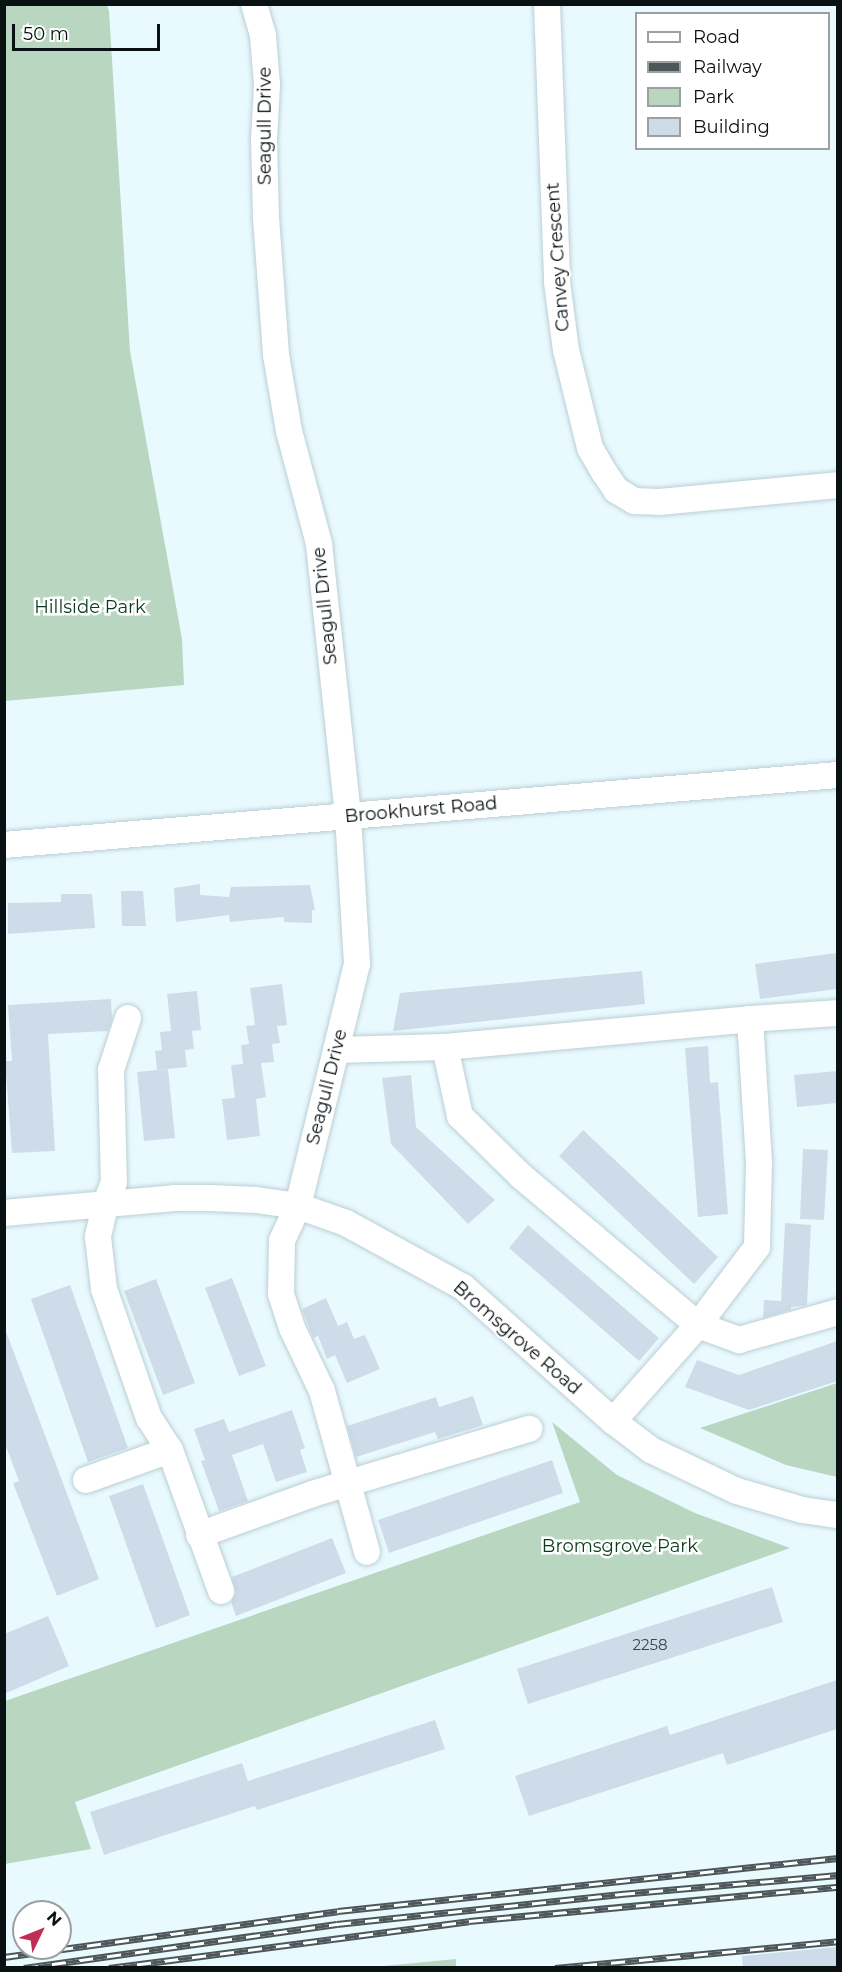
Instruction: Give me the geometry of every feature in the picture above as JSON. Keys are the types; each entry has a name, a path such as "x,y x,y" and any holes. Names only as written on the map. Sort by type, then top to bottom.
{"street":[{"name":"Seagull Drive","path":"254,4 263,36 267,85 264,140 276,355 289,431 319,544 348,816 357,964 298,1206 282,1241 281,1294 292,1328 322,1391 350,1484 367,1552"},
{"name":"Canvey Crescent","path":"547,4 556,282 568,361 590,448 604,472 616,490 634,501 659,502 837,485"},
{"name":"Brookhurst Road","path":"4,845 837,776"},
{"path":"336,1050 445,1047 837,1013"},
{"path":"128,1018 111,1070 114,1182 105,1206 98,1237 104,1289 149,1418 170,1450 221,1591"},
{"path":"613,1421 698,1325 757,1247 759,1164 750,1019"},
{"path":"445,1047 460,1116 521,1176 698,1325 739,1340 837,1311"},
{"name":"Bromsgrove Road","path":"4,1213 105,1206 174,1198 256,1200 298,1206 346,1224 463,1287 613,1421 651,1450 737,1491 802,1510 837,1515"},
{"path":"199,1535 272,1507 529,1429"},
{"path":"86,1480 170,1450"}],"green space":[{"name":"Hillside Park","path":"5,4 107,5 109,11 130,351 182,639 184,685 5,701"},
{"path":"837,1383 837,1477 786,1465 700,1428"},
{"name":"Bromsgrove Park","path":"552,1422 617,1475 695,1513 790,1548 75,1802 91,1849 5,1864 5,1701 580,1502"},
{"path":"456,1959 456,1967 373,1967"}],"building":[{"path":"200,884 200,895 229,897 231,887 310,885 315,910 312,910 312,923 284,922 284,917 230,922 229,915 176,922 174,888"},
{"path":"121,891 143,891 146,926 122,926"},
{"path":"61,894 92,894 95,928 8,934 8,903 61,902"},
{"path":"837,953 837,989 760,999 755,964"},
{"path":"642,971 645,1004 393,1031 400,993"},
{"path":"282,984 287,1025 277,1026 280,1043 272,1044 274,1062 261,1063 266,1097 256,1099 260,1136 227,1140 222,1099 235,1098 231,1065 243,1064 241,1045 249,1044 246,1026 255,1025 250,988"},
{"path":"197,991 201,1030 192,1031 194,1049 185,1050 187,1067 157,1070 155,1051 162,1050 160,1032 171,1031 167,994"},
{"path":"111,999 112,1019 108,1031 48,1034 55,1151 12,1153 5,1061 12,1061 8,1005"},
{"path":"708,1046 710,1083 718,1082 728,1214 698,1217 685,1048"},
{"path":"168,1069 175,1138 144,1141 137,1072"},
{"path":"837,1071 837,1103 797,1107 794,1075"},
{"path":"411,1075 416,1127 495,1200 468,1224 391,1144 382,1078"},
{"path":"583,1130 718,1257 694,1284 559,1156"},
{"path":"803,1149 828,1150 824,1220 800,1219"},
{"path":"785,1223 811,1225 807,1305 791,1307 791,1310 763,1318 764,1300 781,1301"},
{"path":"528,1225 659,1338 639,1361 509,1248"},
{"path":"232,1278 266,1366 239,1376 205,1288"},
{"path":"156,1279 195,1383 163,1395 124,1291"},
{"path":"70,1285 128,1448 88,1462 31,1299"},
{"path":"326,1298 338,1326 347,1322 354,1339 365,1335 380,1369 347,1383 335,1355 327,1359 318,1336 313,1338 302,1309"},
{"path":"4,1326 99,1579 57,1596 13,1483 19,1481 4,1441"},
{"path":"837,1341 837,1381 749,1410 685,1387 697,1360 739,1375"},
{"path":"473,1396 483,1425 438,1439 435,1432 356,1457 347,1426 436,1397 439,1407"},
{"path":"292,1410 305,1448 300,1450 307,1472 276,1482 263,1444 232,1455 248,1501 219,1511 201,1461 205,1460 194,1429 224,1419 229,1432"},
{"path":"552,1460 563,1493 389,1553 378,1520"},
{"path":"143,1484 190,1615 156,1628 109,1496"},
{"path":"332,1538 346,1573 236,1616 231,1602 236,1593 232,1577"},
{"path":"772,1587 783,1622 528,1704 517,1669"},
{"path":"48,1616 69,1666 4,1694 4,1634"},
{"path":"837,1680 837,1729 727,1765 723,1753 529,1816 515,1776 667,1726 670,1735"},
{"path":"435,1720 445,1749 257,1810 255,1806 104,1855 90,1812 242,1763 248,1781"},
{"path":"837,1947 837,1968 743,1968 742,1956"}],"railway":[{"path":"4,1957 338,1911 838,1858"},
{"path":"24,1968 337,1924 621,1894 838,1875"},
{"path":"109,1968 469,1921 838,1887"},
{"path":"555,1968 838,1941"}]}
